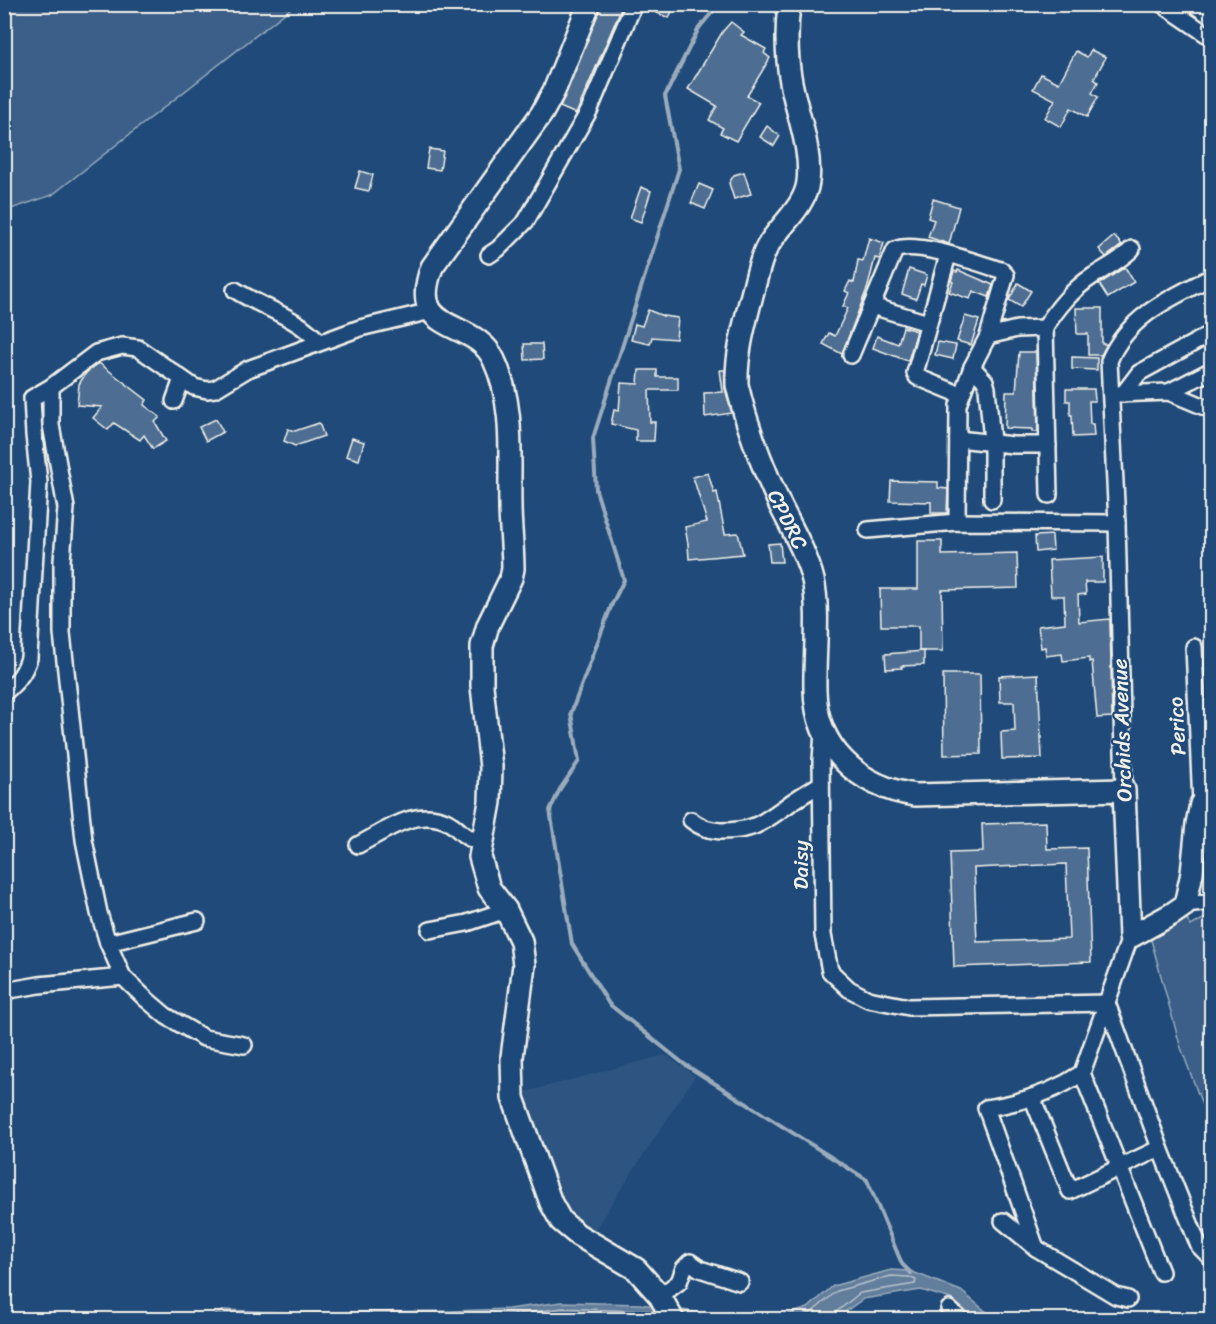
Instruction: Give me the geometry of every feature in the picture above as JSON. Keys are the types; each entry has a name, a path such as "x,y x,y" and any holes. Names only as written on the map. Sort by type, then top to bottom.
{"street":[{"path":"588,4 554,91 542,113 432,267 426,290 431,311 442,323 475,338 494,359 505,396 510,433 512,578 488,625 482,646 482,686 491,767 490,802 480,857 489,888 506,910 520,941 524,965 512,1057 513,1098 551,1203 561,1221 578,1235 636,1269 666,1306 684,1268 690,1262 700,1269 740,1282"},
{"path":"489,255 526,221 589,111 634,4"},
{"name":"CPDRC","path":"789,4 786,29 787,58 807,154 808,183 803,199 765,249 741,337 737,385 774,491 813,581 815,693 824,732 834,750 846,764 878,786 894,792 915,795 1124,790"},
{"path":"1162,4 1212,38"},
{"path":"851,355 895,250 907,246 948,255 1001,270 1006,275 988,336 972,367 958,405 957,522"},
{"path":"1049,495 1045,328 1055,310 1091,277 1119,262 1132,249"},
{"path":"948,255 915,373 917,377 961,396"},
{"name":"Orchids Avenue","path":"1131,936 1124,790 1116,394 1109,361 1129,328 1169,298 1212,277"},
{"path":"235,290 301,325 320,342"},
{"path":"872,306 928,323"},
{"path":"4,693 25,672 29,658 39,482 32,398 51,387 96,353 122,346 138,348 194,387 207,390 215,389 248,369 320,342 360,328 431,311"},
{"path":"988,336 1017,329 1045,328"},
{"path":"1116,394 1139,373 1212,333"},
{"path":"972,367 985,381 987,388 992,441 992,500"},
{"path":"1169,392 1212,370"},
{"path":"174,401 182,379"},
{"path":"51,387 51,425 66,508 62,561 62,633 84,840 99,913 108,943 123,977 166,1016 184,1028 204,1038 244,1045"},
{"path":"1116,394 1169,392 1212,410"},
{"path":"958,439 1048,446"},
{"path":"867,530 957,522 1117,523"},
{"name":"Perico","path":"1194,647 1206,798"},
{"name":"Daisy","path":"824,732 821,784 823,935 830,971 849,989 868,999 909,1007 1107,1003"},
{"path":"691,820 700,827 710,830 738,831 754,827 769,820 821,784"},
{"path":"1185,905 1192,873 1197,824 1206,798"},
{"path":"358,845 403,821 418,818 443,819 468,839 481,842"},
{"path":"1036,1248 986,1108 1032,1097 1065,1085 1082,1073 1131,936 1185,905 1212,902"},
{"path":"430,930 467,923 506,910"},
{"path":"108,943 197,921"},
{"path":"4,991 39,985 123,977"},
{"path":"1107,1003 1199,1246 1212,1259"},
{"path":"1082,1073 1161,1272"},
{"path":"1032,1097 1070,1191 1160,1148"},
{"path":"1003,1221 1036,1248 1116,1296 1128,1299"}],"shaded area":[{"path":"4,5 295,5 52,195 5,211"},
{"path":"1183,914 1191,926 1203,919 1211,919 1211,1129 1180,1045 1150,936"},
{"path":"665,1055 695,1076 592,1234 572,1219 557,1190 521,1093"}],"water":[{"path":"891,1270 910,1271 961,1291 995,1319 976,1319 951,1299 921,1290 863,1299 835,1319 774,1319 808,1308 833,1286"},
{"path":"562,1302 640,1304 730,1317 773,1319 203,1320 225,1310 293,1313 453,1311 508,1309"}],"building":[{"path":"601,4 623,4 576,114 560,107"},
{"path":"644,4 675,4 669,18 643,7"},
{"path":"731,22 744,32 741,35 766,49 764,53 770,58 747,96 759,102 736,141 720,133 723,128 709,120 717,106 688,89 723,31"},
{"path":"1091,50 1106,57 1094,79 1098,82 1092,93 1098,97 1087,117 1071,108 1061,127 1045,118 1055,100 1033,89 1041,74 1059,83 1076,51 1087,57"},
{"path":"767,126 780,136 774,146 760,137"},
{"path":"429,149 443,151 440,170 426,168"},
{"path":"360,171 373,175 369,191 355,188"},
{"path":"744,172 751,194 734,199 729,183 734,175"},
{"path":"699,184 713,190 705,209 691,203"},
{"path":"641,187 651,191 641,222 630,218"},
{"path":"933,199 959,207 949,244 928,237 934,220 928,218"},
{"path":"1114,236 1122,245 1106,257 1099,249"},
{"path":"869,238 884,243 879,259 875,258 868,286 842,354 823,344 829,333 835,336 848,308 843,306 849,293 845,291 850,281 854,283 858,260 863,261"},
{"path":"1125,267 1134,282 1108,298 1099,284"},
{"path":"909,269 927,275 916,299 902,294"},
{"path":"958,270 993,285 989,297 973,291 970,299 949,292 954,271"},
{"path":"1018,283 1031,291 1021,307 1009,300"},
{"path":"1076,308 1102,308 1102,344 1107,344 1101,355 1088,355 1088,334 1077,334"},
{"path":"648,310 663,316 678,318 676,339 652,337 650,344 631,340 635,324 642,326"},
{"path":"965,316 979,320 971,345 957,341"},
{"path":"903,327 917,331 908,361 873,348 877,336 898,344"},
{"path":"938,342 956,345 953,359 935,355"},
{"path":"524,344 542,344 543,359 525,360"},
{"path":"1019,352 1036,352 1038,432 1032,432 1032,429 1005,428 1006,392 1016,392"},
{"path":"1072,357 1097,358 1097,370 1072,369"},
{"path":"99,363 147,400 144,405 160,417 155,422 166,441 153,449 144,435 140,440 114,423 108,430 93,418 102,407 77,405 79,384 86,373"},
{"path":"639,370 657,370 657,377 678,377 678,390 649,390 650,422 655,422 654,441 636,441 636,430 611,424 614,410 619,411 621,383 638,384"},
{"path":"720,370 725,370 725,388 732,413 705,417 704,393 723,392"},
{"path":"1066,389 1094,389 1095,401 1089,401 1090,424 1093,424 1094,436 1073,437 1070,401 1066,401"},
{"path":"216,419 223,432 206,441 199,427"},
{"path":"319,423 324,436 295,446 284,441 288,429 295,431"},
{"path":"352,438 364,442 359,460 346,456"},
{"path":"708,473 714,493 717,492 725,534 738,533 743,554 689,559 685,527 707,522 693,477"},
{"path":"891,481 938,482 938,488 948,489 947,513 931,513 931,502 890,501"},
{"path":"1052,535 1053,550 1036,552 1035,536"},
{"path":"918,541 942,541 942,555 1017,553 1018,588 942,590 943,651 919,651 919,626 881,626 880,589 918,589"},
{"path":"780,543 782,562 770,562 768,544"},
{"path":"1103,557 1103,582 1085,582 1086,594 1078,595 1079,622 1110,619 1112,717 1097,718 1092,661 1089,662 1089,658 1063,661 1062,654 1046,656 1045,647 1041,648 1038,626 1065,623 1064,596 1051,596 1049,560"},
{"path":"924,651 924,665 886,669 885,654"},
{"path":"943,674 980,674 981,754 944,755"},
{"path":"1038,674 1042,758 1002,759 1001,732 1015,731 1014,702 1000,702 999,676"},
{"path":"1046,822 1047,849 1087,848 1091,962 954,967 950,853 983,852 982,824","holes":["1066,864 1069,939 977,942 974,868"]}],"waterway":[{"path":"719,4 699,28 665,96 679,169 593,438 596,490 624,580 612,604 571,713 579,761 560,789 550,810 572,944 609,1004 684,1064 867,1180 902,1264 911,1273"}]}
